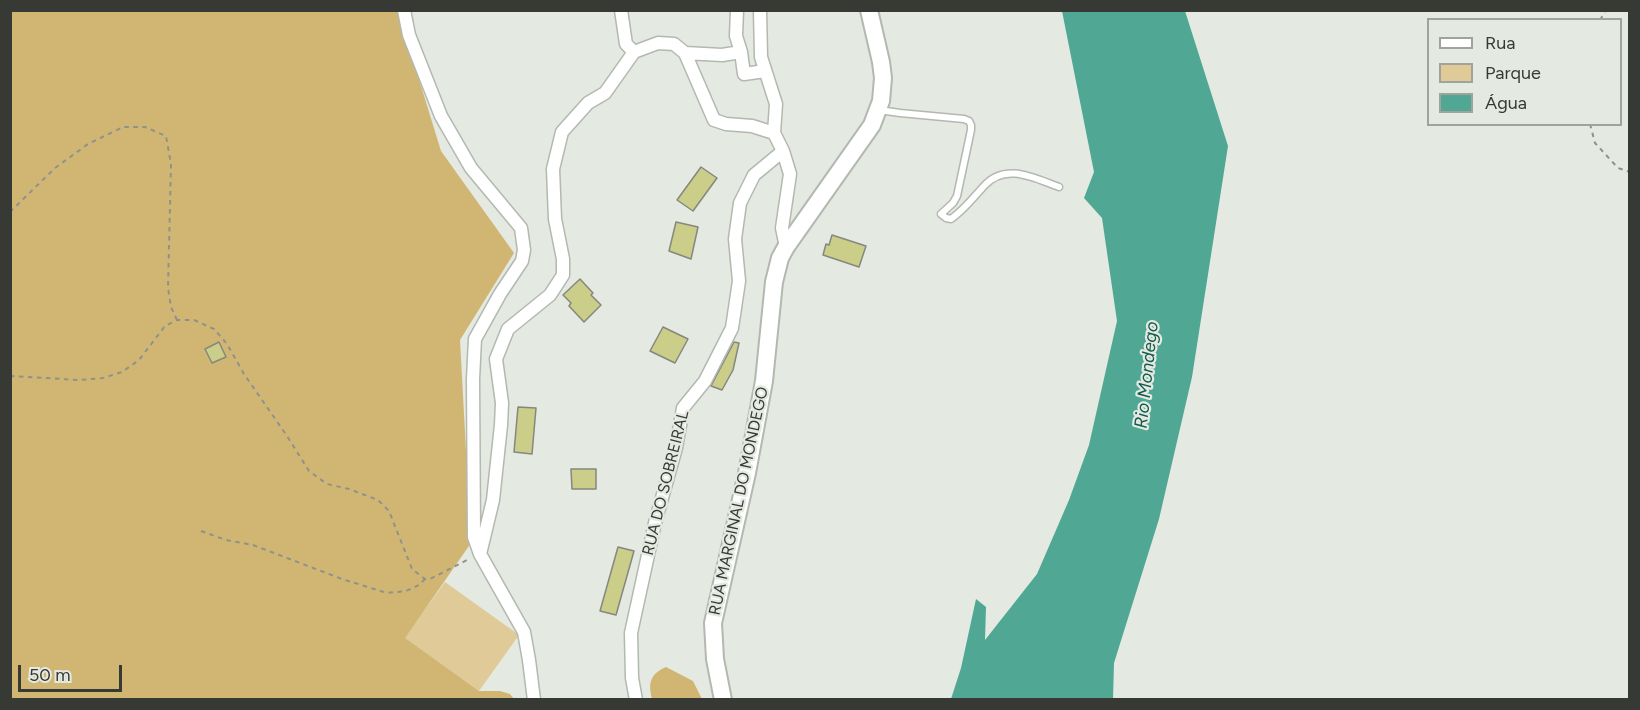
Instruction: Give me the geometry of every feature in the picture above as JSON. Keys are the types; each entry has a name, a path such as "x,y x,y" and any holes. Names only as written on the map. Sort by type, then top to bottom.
{"main road":[{"name":"RUA MARGINAL DO MONDEGO","path":"723,699 715,659 713,623 747,473 764,381 774,282 780,258 786,247 872,125 878,110 884,78 868,10"}],"street":[{"path":"404,10 410,35 441,116 471,168 522,228 524,249 522,261 475,339 474,537 480,554 524,632 534,699"},
{"path":"621,10 626,44 634,52"},
{"path":"737,10 736,36 744,74 765,71"},
{"path":"760,10 761,57 776,104 774,133 783,151 790,174 782,228 786,247"},
{"path":"480,554 493,500 501,425 502,403 496,359 508,329 550,295 563,275 563,259 555,219 553,169 562,132 588,104 605,93 634,52 658,43 674,44 685,53 714,120 726,124 752,126 774,133"},
{"path":"685,53 722,55 741,52"},
{"name":"RUA DO SOBREIRAL","path":"636,699 632,678 631,633 655,524 676,448 682,408 705,381 732,328 739,281 735,239 740,203 754,175 783,151"}],"lane":[{"path":"878,110 969,121 971,130 960,184 953,203 941,214 946,218 951,219 959,213 986,183 996,176 1010,172 1059,187"}],"path":[{"path":"1591,126 1595,143 1618,168 1629,172"},
{"path":"10,212 56,168 88,144 123,127 145,127 166,136 171,164 168,288 171,307 177,320"},
{"path":"10,376 79,380 103,378 122,372 139,360 165,326 177,320 194,320 214,329 227,344 244,374 309,471 327,484 349,489 378,500 388,510 412,569 424,579 430,579 480,554"},
{"path":"201,531 226,540 253,545 342,579 387,593 406,591 424,579"}],"green space":[{"path":"445,582 519,635 479,691 404,638"}],"shaded area":[{"path":"10,11 398,11 441,151 514,253 460,340 471,543 405,638 479,691 500,691 510,694 514,699 11,699"},
{"path":"666,667 693,681 702,699 652,699 650,684 653,676"}],"water":[{"name":"Rio Mondego","path":"1062,11 1185,11 1228,146 1192,377 1159,519 1114,663 1113,699 951,699 961,668 976,599 986,607 985,640 1037,574 1069,500 1089,445 1117,321 1102,218 1084,198 1094,172"}],"building":[{"path":"701,167 717,178 693,211 677,200"},
{"path":"676,222 698,227 691,259 669,251"},
{"path":"832,235 866,246 859,267 823,255"},
{"path":"580,279 601,305 584,322 569,306 571,303 563,295"},
{"path":"663,327 688,339 675,363 650,351"},
{"path":"219,342 226,357 212,363 205,349"},
{"path":"734,342 739,343 733,370 722,390 711,386"},
{"path":"518,407 536,408 532,454 514,452"},
{"path":"571,469 596,469 596,489 572,489"},
{"path":"618,547 634,551 616,615 600,611"}]}
